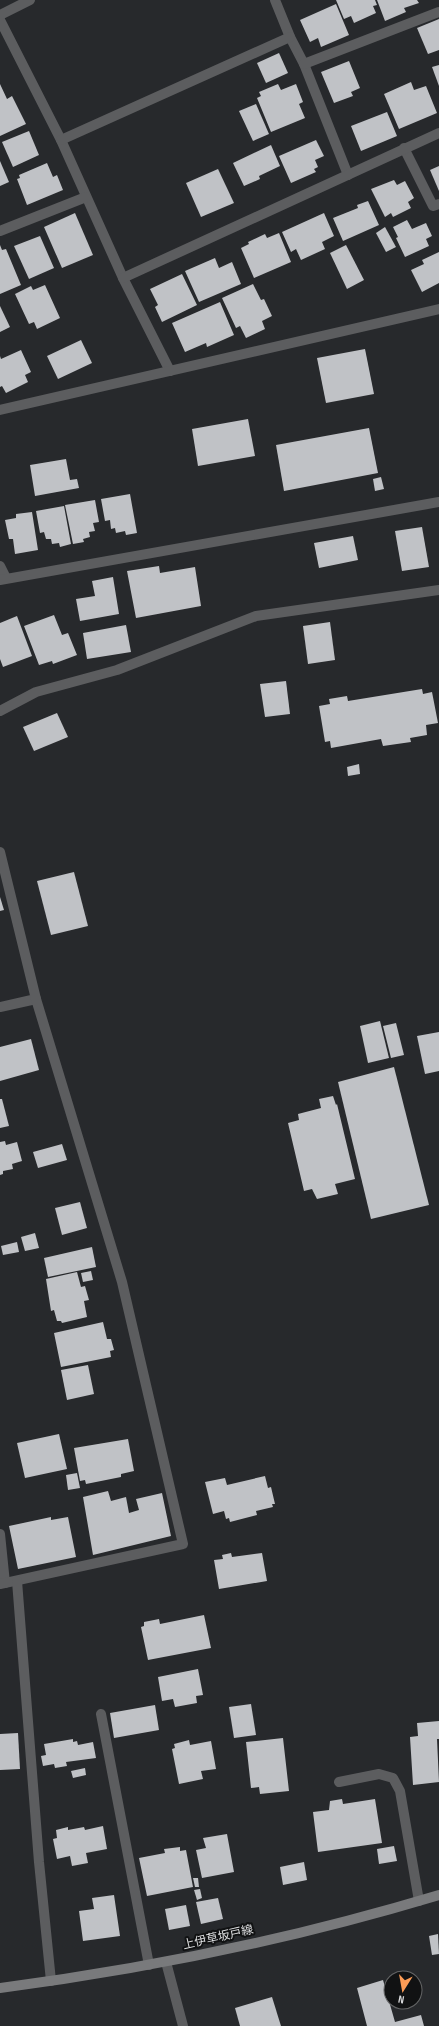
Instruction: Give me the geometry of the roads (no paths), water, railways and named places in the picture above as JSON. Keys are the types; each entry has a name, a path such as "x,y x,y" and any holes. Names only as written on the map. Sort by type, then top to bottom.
{"main road":[{"name":"上伊草坂戸線","path":"0,1988 166,1962 352,1921 439,1895"}],"street":[{"path":"0,15 30,0"},
{"path":"275,0 290,38 304,64 348,175"},
{"path":"304,64 439,12"},
{"path":"0,20 61,140 123,278 170,371"},
{"path":"61,140 290,38"},
{"path":"123,278 439,133"},
{"path":"404,148 433,206 439,204"},
{"path":"0,231 86,197"},
{"path":"0,410 439,309"},
{"path":"0,566 3,579 439,502"},
{"path":"0,711 36,692 117,670 256,616 439,590"},
{"path":"0,852 36,999 122,1282 183,1544 3,1584 0,1534"},
{"path":"0,1007 36,999"},
{"path":"17,1581 39,1862 52,1981"},
{"path":"101,1714 149,1965"},
{"path":"339,1782 379,1774 393,1778 400,1791 419,1901"},
{"path":"166,1962 183,2026"}]}
